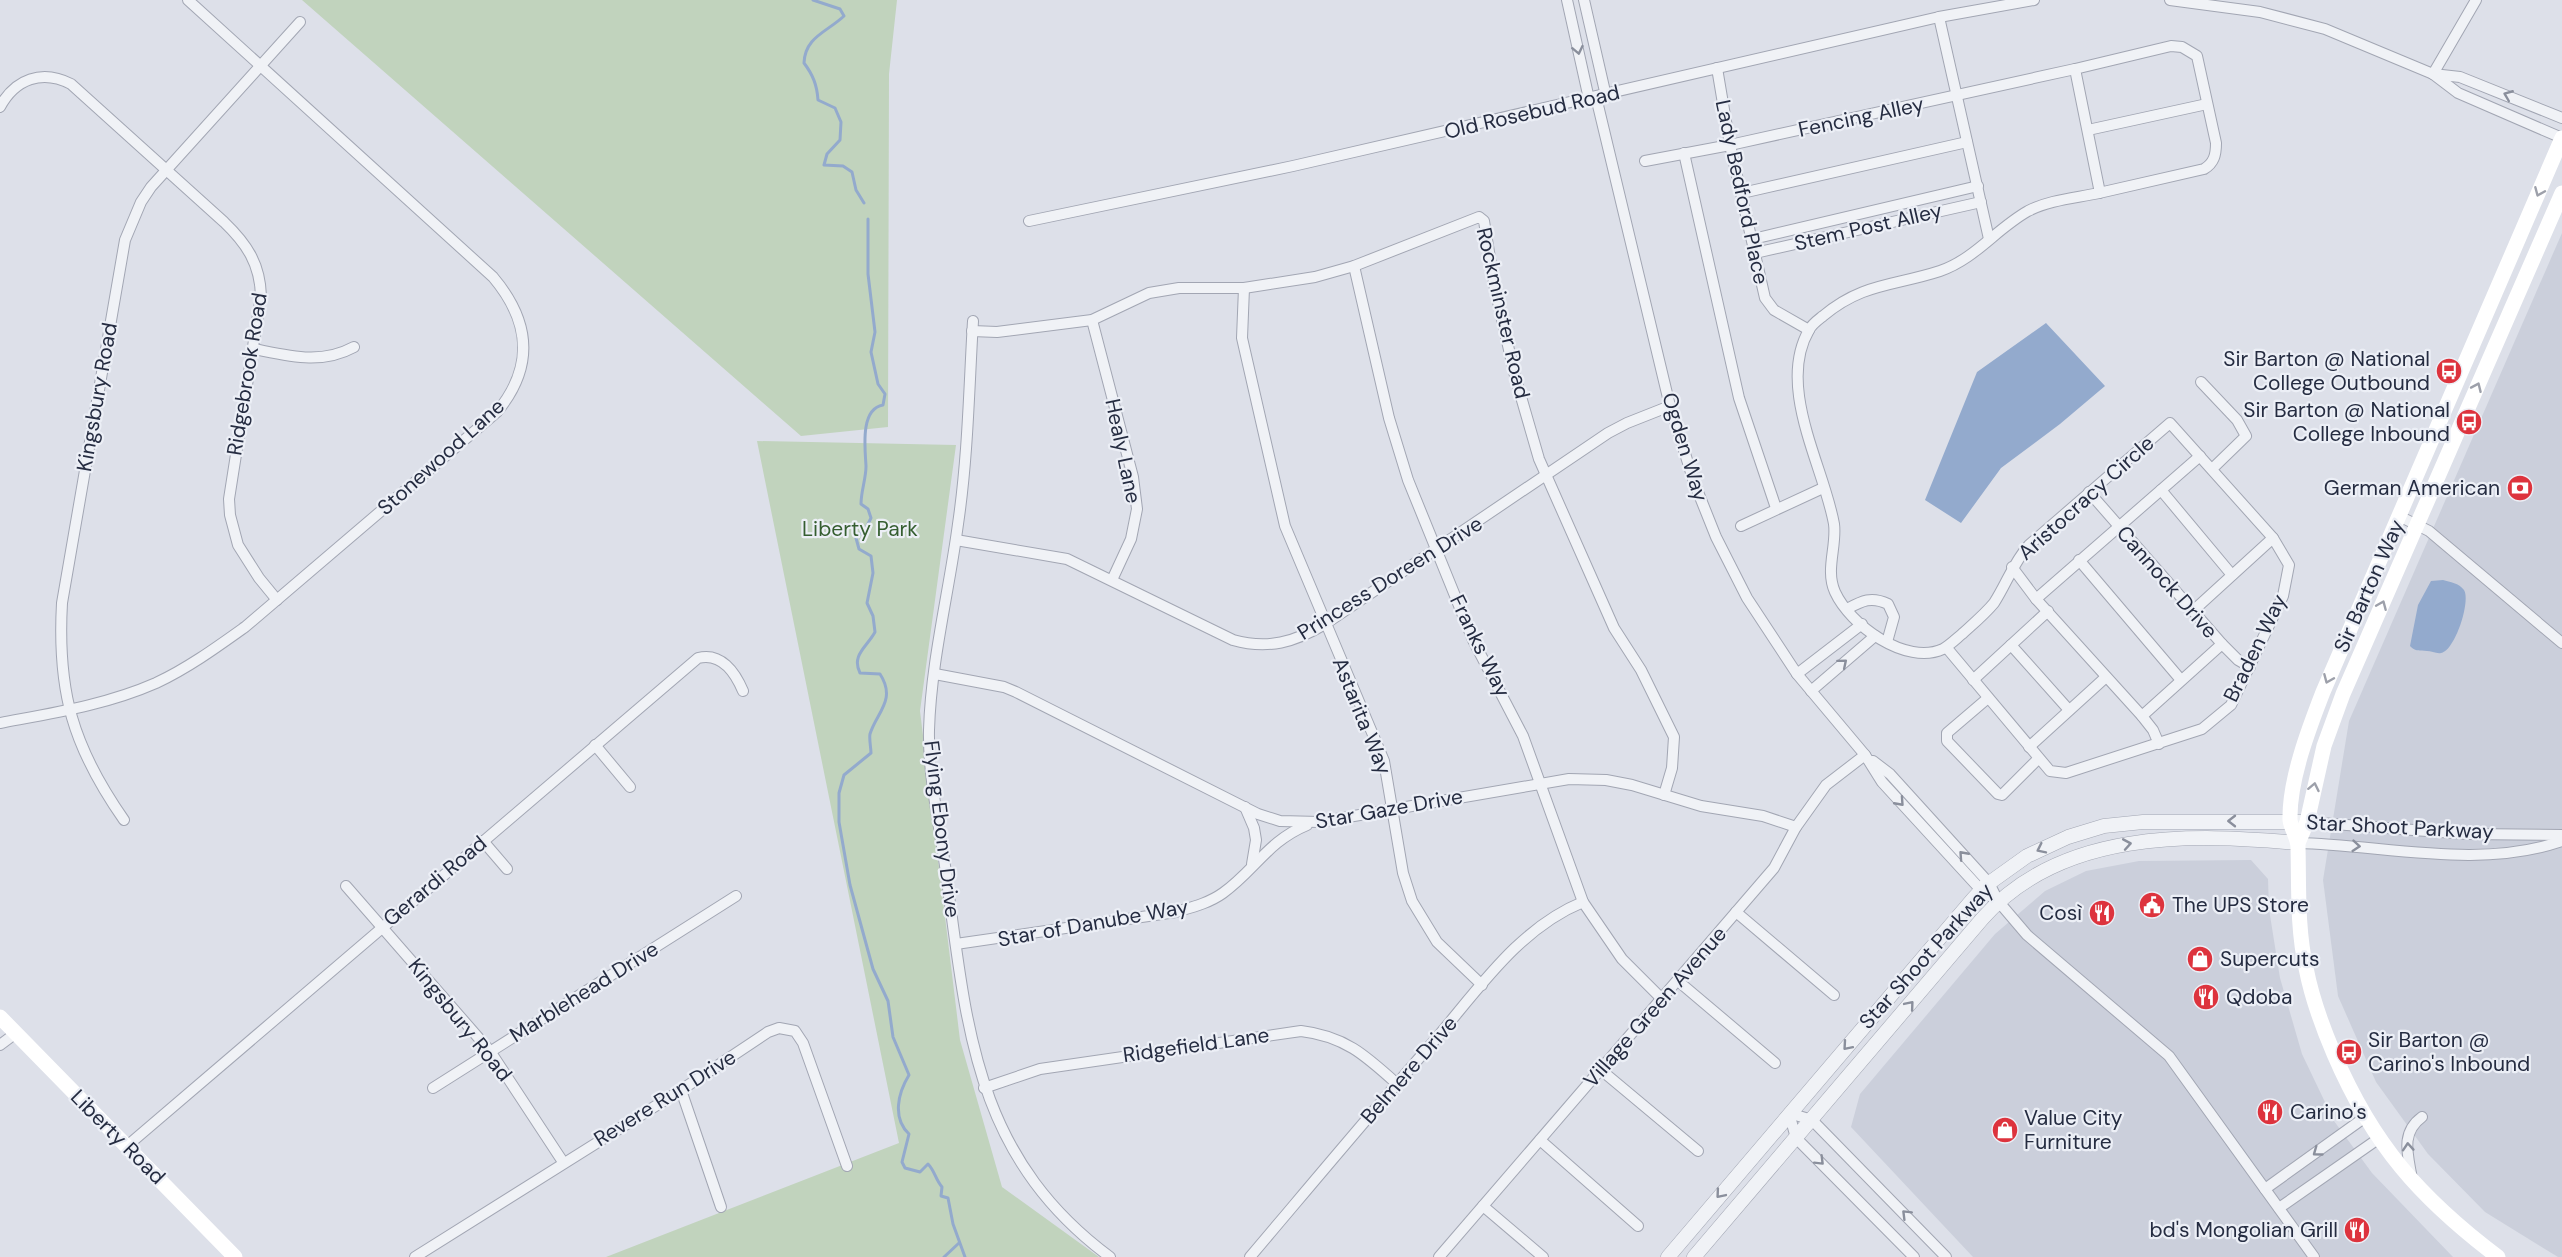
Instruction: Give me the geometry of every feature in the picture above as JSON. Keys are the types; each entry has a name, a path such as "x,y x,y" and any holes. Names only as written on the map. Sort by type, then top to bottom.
{"main road":[{"name":"Sir Barton Way","path":"2498,1257 2455,1224 2412,1182 2364,1118 2315,1009 2305,967 2300,928 2298,843 2290,821 2293,797 2310,725 2350,627 2562,138"},
{"name":"Sir Barton Way","path":"2298,843 2307,822 2324,746 2333,719 2416,523 2562,192"},
{"name":"Liberty Road","path":"0,1017 235,1257"}],"street":[{"name":"Stonewood Lane","path":"0,723 120,697 184,669 237,633 497,412 515,384 524,349 515,307 493,277 188,0"},
{"path":"1567,0 1597,97"},
{"path":"1584,0 1597,97"},
{"name":"Old Rosebud Road","path":"1029,221 1293,166 1939,17 2034,0"},
{"path":"2170,0 2260,12 2325,29 2433,74 2458,93 2562,138"},
{"path":"2433,74 2476,0"},
{"path":"1939,17 1989,239"},
{"name":"Kingsbury Road","path":"124,820 94,774 68,710 61,655 62,603 119,267 125,240 141,202 166,169 300,22"},
{"path":"1946,647 1937,651 1917,652 1899,649 1875,636 1847,609 1835,592 1832,579 1834,527 1801,406 1799,364 1809,330 1834,306 1858,292 1939,271 1975,254 1989,239 2030,211 2055,202 2100,192 2210,166 2216,153 2216,143 2197,56 2182,46 2157,49 2075,69 2100,192"},
{"name":"Lady Bedford Place","path":"1716,68 1730,145 1765,298 1774,310 1809,330"},
{"name":"Fencing Alley","path":"1645,161 1730,145 2075,69"},
{"path":"2433,74 2460,77 2562,118"},
{"name":"Ridgebrook Road","path":"0,107 16,85 27,79 49,76 61,79 83,94 240,238 256,262 261,278 261,296 231,480 230,515 243,555 277,600"},
{"name":"Ogden Way","path":"1597,97 1670,406 1694,482 1716,537 1747,598 1797,674 1811,691 1865,755 1890,774 2026,935 2169,1056 2314,1257"},
{"path":"2088,130 2208,104"},
{"path":"1742,193 1967,142"},
{"path":"1684,153 1739,398 1776,508"},
{"name":"Stem Post Alley","path":"1753,239 1977,186"},
{"name":"Stem Post Alley","path":"1755,253 1981,202"},
{"name":"Rockminster Road","path":"973,326 997,332 1092,320 1149,293 1179,288 1244,288 1315,278 1354,266 1479,217 1484,221 1495,289 1515,376 1546,476 1614,628 1641,670 1674,737 1672,768 1664,795"},
{"name":"Franks Way","path":"1354,266 1389,418 1408,480 1473,640 1523,736 1583,902 1622,959 1662,999"},
{"name":"Astarita Way","path":"1244,288 1242,338 1285,526 1384,761 1403,873 1419,916 1437,942 1482,985"},
{"name":"Healy Lane","path":"1092,320 1132,477 1137,509 1136,524 1131,539 1112,580"},
{"name":"Flying Ebony Drive","path":"973,326 966,455 929,728 932,780 956,944 969,1024 984,1088 1011,1146 1043,1193 1091,1243 1110,1257"},
{"path":"254,350 312,359 328,358 354,347"},
{"path":"2201,382 2237,420 2246,436 2212,469"},
{"name":"Princess Doreen Drive","path":"956,540 1067,559 1217,633 1245,643 1279,644 1299,639 1325,624 1627,423 1670,406"},
{"name":"Braden Way","path":"1946,647 2050,771 2066,773 2202,729 2231,705 2283,596 2289,565 2273,538 2170,423"},
{"name":"Aristocracy Circle","path":"1946,647 1992,604 2012,567 2030,545 2170,423"},
{"path":"2036,599 2200,456"},
{"path":"1741,526 1823,488"},
{"path":"2161,490 2232,575"},
{"name":"Cannock Drive","path":"2090,492 2222,644 2238,660 2250,666"},
{"path":"2399,516 2429,531 2562,643"},
{"path":"2194,610 2273,538"},
{"path":"2079,560 2181,680"},
{"path":"2012,567 2036,599 2142,716 2153,730 2159,744"},
{"path":"1847,609 1864,600 1878,599 1888,604 1894,617 1887,642"},
{"path":"1973,680 2048,611"},
{"path":"1797,674 1862,624"},
{"path":"1811,691 1875,636"},
{"path":"2142,716 2222,644"},
{"path":"2011,645 2068,710"},
{"name":"Gerardi Road","path":"127,1146 698,658 706,656 726,664 736,674 742,690"},
{"name":"Star Gaze Drive","path":"935,674 1004,687 1016,692 1245,807 1280,821 1313,823 1539,784 1569,780 1606,780 1701,806 1763,816 1796,827"},
{"path":"2029,747 2106,677"},
{"path":"1988,698 1947,733 1947,741 1998,794 2002,795 2038,759"},
{"path":"595,745 630,787"},
{"name":"Village Green Avenue","path":"1439,1257 1774,868 1796,827 1826,785 1865,755"},
{"path":"1245,807 1254,828 1256,840 1251,866"},
{"name":"Star Shoot Parkway","path":"1668,1257 1985,886 2042,849 2104,826 2143,822 2290,821 2458,834 2562,835"},
{"name":"Star of Danube Way","path":"956,944 1186,909 1224,892 1275,843 1313,823"},
{"name":"Star Shoot Parkway","path":"1694,1257 1998,902 2059,863 2131,843 2181,839 2298,843 2482,854 2522,852 2562,841"},
{"path":"483,841 507,869"},
{"name":"Kingsbury Road","path":"346,886 490,1051 563,1162"},
{"name":"Marblehead Drive","path":"433,1088 736,896"},
{"name":"Belmere Drive","path":"1250,1257 1396,1083 1482,985 1538,927 1583,902"},
{"path":"1737,912 1834,995"},
{"path":"1678,981 1775,1063"},
{"name":"Revere Run Drive","path":"415,1257 681,1090 768,1032 779,1028 795,1031 803,1042 847,1166"},
{"name":"Ridgefield Lane","path":"984,1088 1040,1069 1301,1031 1329,1035 1344,1042 1396,1083"},
{"path":"0,1045 16,1033"},
{"path":"1601,1070 1698,1151"},
{"path":"681,1090 721,1207"},
{"path":"1789,1113 1812,1120 1946,1257"},
{"path":"1789,1113 1796,1138 1914,1257"},
{"path":"2412,1182 2407,1136 2412,1125 2422,1117"},
{"path":"2265,1189 2364,1118"},
{"path":"2278,1208 2378,1139"},
{"path":"1540,1140 1638,1226"},
{"path":"1483,1206 1543,1257"}],"shaded area":[{"path":"2562,233 2562,1257 2558,1257 2485,1212 2428,1154 2376,1082 2338,996 2323,880 2349,721"},
{"path":"2251,860 2268,879 2269,909 2280,978 2302,1054 2334,1121 2372,1173 2453,1257 1973,1257 1851,1127 1860,1094 1995,934 2045,891 2086,871 2139,861"}],"green space":[{"path":"302,0 897,0 889,74 888,427 801,436"},
{"name":"Liberty Park","path":"757,441 956,445 920,711 960,1040 1002,1187 1099,1257 606,1257 899,1143"}],"water":[{"path":"2046,323 2105,386 2060,424 2001,468 1961,523 1925,500 1977,372"},
{"path":"2443,580 2457,584 2464,590 2466,596 2460,625 2451,644 2441,653 2416,650 2410,646 2418,605 2431,581"}],"waterway":[{"path":"813,0 840,9 844,16 818,36 805,54 804,63 814,80 818,100 835,108 841,122 840,140 827,154 824,165 843,166 852,172 856,190 864,203"},
{"path":"868,219 868,274 875,332 871,352 878,384 885,394 883,405 870,414 866,430 866,471 861,504 868,509 871,518 866,528 856,538 859,549 871,556 873,573 867,603 873,616 875,632 861,651 857,661 860,673 880,674 885,683 886,699 870,734 871,753 844,775 839,793 839,822 850,885 873,969 888,1001 893,1037 909,1075 898,1105 900,1121 909,1134 902,1162 905,1168 920,1172 928,1164 932,1169 942,1187 941,1196 948,1198 953,1224 965,1257"},
{"path":"944,1257 959,1243"}],"place":[{"name":"Sir Barton @ National College Outbound","path":"2449,371"},
{"name":"Sir Barton @ National College Inbound","path":"2469,422"},
{"name":"German American","path":"2520,488"},
{"name":"The UPS Store","path":"2152,905"},
{"name":"Così","path":"2102,913"},
{"name":"Supercuts","path":"2200,959"},
{"name":"Qdoba","path":"2206,997"},
{"name":"Sir Barton @ Carino's Inbound","path":"2349,1052"},
{"name":"Carino's","path":"2270,1112"},
{"name":"Value City Furniture","path":"2005,1130"},
{"name":"bd's Mongolian Grill","path":"2357,1230"}]}
